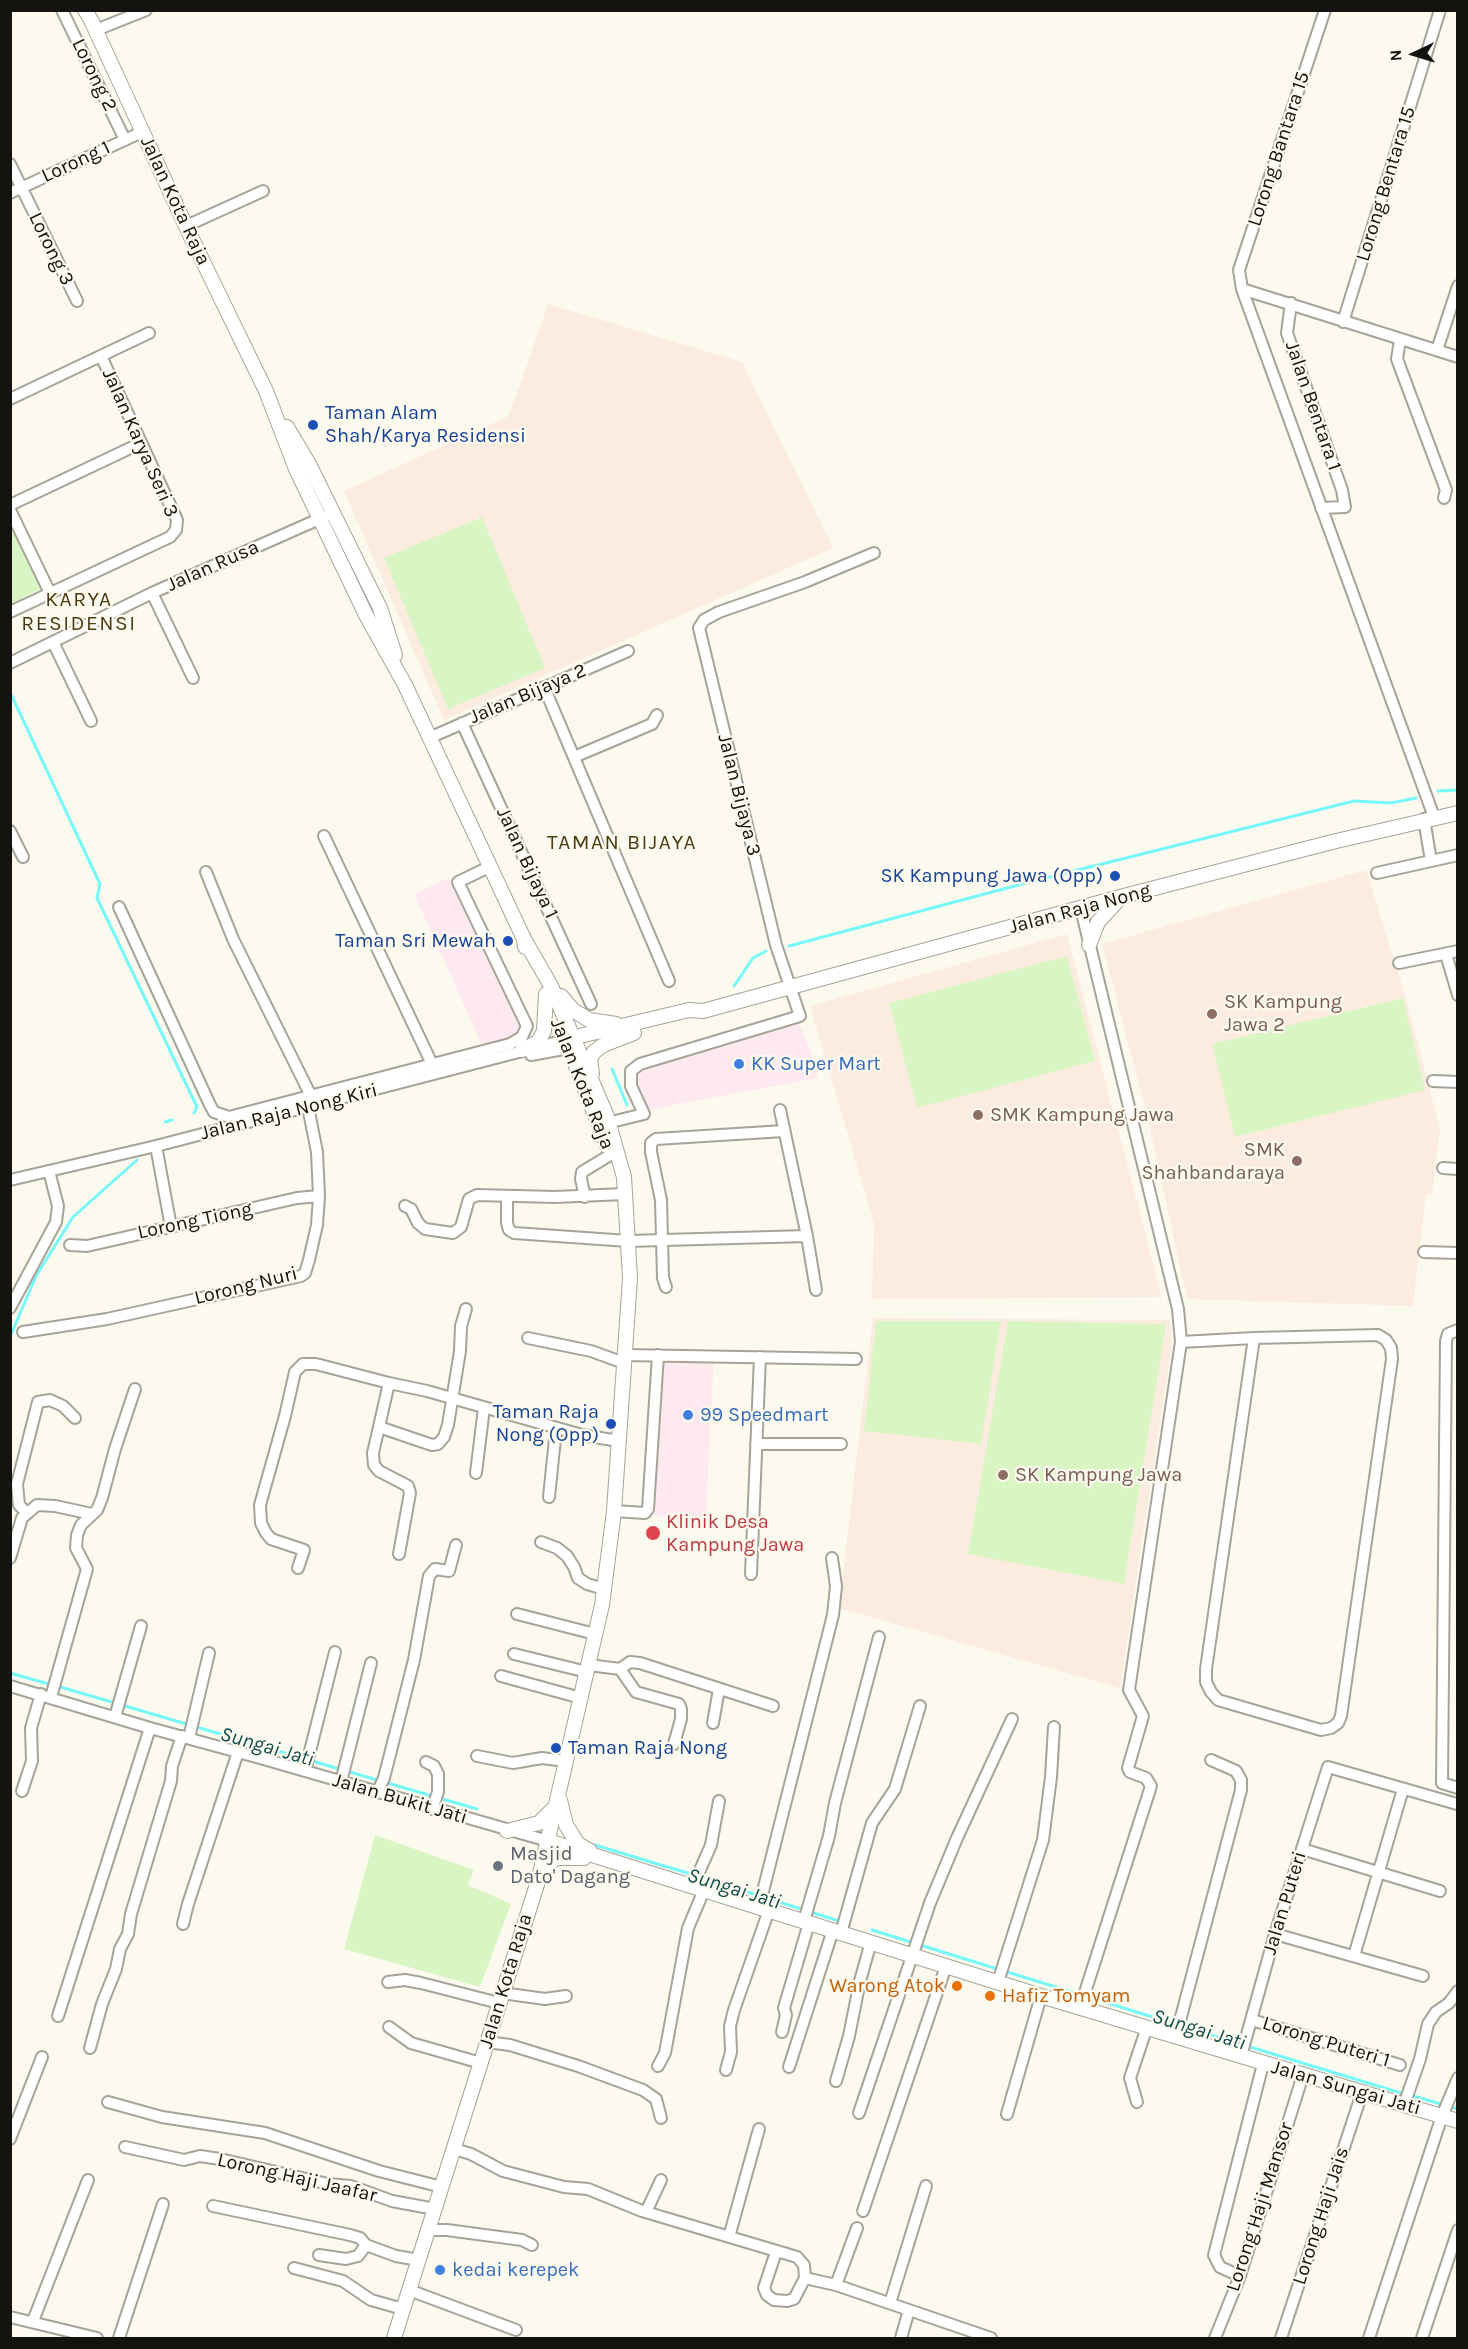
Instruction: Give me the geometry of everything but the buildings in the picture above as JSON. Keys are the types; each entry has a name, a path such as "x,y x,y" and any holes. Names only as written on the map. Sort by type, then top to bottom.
{"main road":[{"name":"Jalan Kota Raja","path":"90,18 186,226 266,391 296,469 327,516 366,615 405,685 524,939 526,951 549,990 604,1124 610,1155 624,1190 630,1278 614,1511 604,1589 588,1669 539,1878 394,2338"},
{"name":"Jalan Raja Nong","path":"571,1043 691,1019 703,1011 1120,897 1429,818 1458,813"},
{"path":"1089,945 1098,922 1120,897"},
{"path":"549,990 589,1020 632,1029"},
{"path":"522,1050 538,1042 544,1031 549,990"},
{"path":"624,1190 624,1177 604,1124 590,1059 594,1052 603,1045 632,1029"},
{"path":"571,1043 594,1086"},
{"path":"507,1831 539,1823 557,1800"},
{"path":"557,1800 566,1826 578,1844 601,1858"},
{"name":"Jalan Sungai Jati","path":"548,1841 601,1858 698,1882 807,1917 837,1932 871,1942 915,1948 946,1966 1000,1975 1041,1996 1082,2000 1147,2027 1178,2028 1243,2049 1263,2064 1362,2093 1406,2098 1444,2109 1458,2121"},
{"path":"539,1878 553,1860 558,1858 601,1858"}],"street":[{"name":"Lorong 2","path":"62,10 125,140"},
{"path":"90,18 146,10"},
{"name":"Lorong Bantara 15","path":"1242,289 1239,270 1325,10"},
{"name":"Lorong Bentara 15","path":"1343,322 1440,10"},
{"name":"Lorong 1","path":"10,193 142,132"},
{"name":"Lorong 3","path":"10,164 77,301"},
{"path":"186,226 263,191"},
{"path":"1437,350 1458,286"},
{"path":"1242,289 1458,357"},
{"path":"1242,289 1429,818 1431,861"},
{"name":"Jalan Bentara 1","path":"1292,303 1287,333 1342,490 1345,507 1321,508"},
{"path":"10,399 149,333"},
{"path":"1400,340 1397,359 1446,489 1444,498"},
{"name":"Jalan Karya Seri 3","path":"50,593 170,537 176,530 177,520 101,356"},
{"path":"10,505 141,443"},
{"path":"10,510 50,593 10,612"},
{"name":"Jalan Rusa","path":"12,659 53,642 152,593 327,516"},
{"name":"Jalan Bijaya 3","path":"789,988 776,945 699,634 700,624 719,612 805,582 874,553"},
{"path":"152,593 193,678"},
{"path":"53,642 91,720"},
{"name":"Jalan Bijaya 2","path":"429,738 628,651"},
{"path":"544,687 669,981"},
{"path":"574,756 652,724 657,715"},
{"name":"Jalan Bijaya 1","path":"462,723 591,1004"},
{"path":"10,831 23,856"},
{"path":"324,836 432,1064"},
{"path":"1377,873 1458,855"},
{"path":"119,907 214,1112 233,1116 518,1041 526,1026 458,882 489,867"},
{"path":"206,872 233,939 311,1096"},
{"path":"1081,909 1178,1309 1181,1342 1129,1690 1143,1716 1128,1768 1130,1772 1146,1778 1151,1786 1082,2000"},
{"path":"1399,963 1458,951"},
{"path":"1446,954 1458,995"},
{"path":"604,1124 644,1114 631,1086 631,1071 640,1064 800,1016 789,988"},
{"path":"501,1058 508,1059 571,1043"},
{"name":"Jalan Raja Nong Kiri","path":"10,1180 156,1146 501,1058 507,1053 571,1043"},
{"path":"1433,1081 1458,1082"},
{"name":"Lorong Nuri","path":"23,1332 107,1319 301,1276 305,1273 317,1225 320,1196 317,1152 308,1107"},
{"path":"780,1110 816,1290"},
{"path":"666,1287 663,1278 661,1200 651,1143 656,1139 784,1131"},
{"path":"156,1146 171,1227"},
{"path":"585,1197 581,1179 582,1172 610,1155"},
{"path":"1443,1168 1458,1169"},
{"path":"10,1308 56,1222 58,1206 49,1171"},
{"path":"405,1206 411,1209 418,1223 425,1228 453,1233 461,1227 468,1199 477,1195 585,1197 624,1190"},
{"name":"Lorong Tiong","path":"70,1245 87,1246 297,1198 320,1196"},
{"path":"507,1196 507,1223 509,1230 514,1233 628,1241 807,1236"},
{"path":"1424,1252 1458,1253"},
{"path":"379,1427 432,1446 438,1444 444,1437 452,1399 461,1326 466,1309"},
{"path":"1458,1330 1448,1334 1446,1341 1442,1783 1458,1788"},
{"path":"1181,1342 1254,1338 1378,1335 1386,1340 1391,1348 1392,1359 1341,1716 1338,1723 1331,1728 1321,1730 1218,1700 1206,1682 1206,1668 1254,1338"},
{"path":"528,1338 625,1359 658,1355 856,1359"},
{"path":"614,1511 645,1513 648,1509 658,1355"},
{"path":"751,1574 760,1357"},
{"path":"298,1568 304,1550 272,1539 266,1533 261,1523 260,1505 295,1372 303,1364 316,1364 426,1391 556,1428 619,1441"},
{"path":"389,1383 373,1454 374,1464 378,1471 408,1486 410,1493 399,1554"},
{"path":"22,1791 32,1761 32,1728 46,1696 87,1569 76,1548 78,1534 81,1525 97,1510 102,1498 135,1389"},
{"path":"27,1513 19,1505 17,1484 38,1402 50,1400 63,1406 75,1418"},
{"path":"476,1473 484,1408"},
{"path":"549,1497 556,1428"},
{"path":"756,1444 841,1444"},
{"path":"10,1558 22,1518 37,1505 55,1506 92,1514"},
{"path":"541,1542 556,1548 567,1556 578,1578 587,1584 604,1589"},
{"path":"380,1786 414,1660 429,1576 435,1569 449,1571 456,1545"},
{"path":"726,2070 730,2052 730,2026 763,1903 833,1615 836,1586 832,1558"},
{"path":"517,1614 595,1634"},
{"path":"117,1708 141,1626"},
{"path":"782,2032 786,2015 784,2008 879,1637"},
{"path":"307,1764 335,1652"},
{"path":"90,2048 120,1950 128,1935 131,1914 171,1781 172,1766 189,1731 209,1653"},
{"path":"514,1654 588,1669 620,1670 630,1662 640,1663 773,1706"},
{"path":"343,1774 371,1663"},
{"path":"620,1670 636,1692 679,1704 681,1719 674,1744"},
{"path":"501,1676 581,1698"},
{"name":"Jalan Bukit Jati","path":"10,1686 46,1696 117,1708 150,1728 189,1731 238,1752 307,1764 435,1800 507,1831 548,1841"},
{"path":"713,1723 719,1689"},
{"path":"789,2067 837,1932 872,1822 895,1789 920,1706"},
{"path":"859,2113 915,1948 957,1838 1012,1719"},
{"path":"1000,1975 1043,1840 1051,1777 1054,1727"},
{"path":"58,2016 150,1728"},
{"path":"183,1924 238,1752"},
{"path":"477,1756 513,1763 542,1758 566,1761"},
{"path":"1178,2028 1241,1790 1241,1780 1236,1771 1211,1760"},
{"path":"426,1762 434,1766 438,1774 435,1800"},
{"name":"Jalan Puteri","path":"1243,2049 1275,1934 1328,1767 1403,1789"},
{"path":"1354,1956 1403,1789 1457,1804"},
{"path":"658,2066 665,2053 688,1928 698,1882 711,1845 719,1801"},
{"path":"1302,1849 1440,1891"},
{"path":"1275,1934 1423,1976"},
{"path":"836,2081 871,1942"},
{"path":"863,2211 946,1966"},
{"path":"388,1982 405,1980 501,1998 545,1999 567,1996"},
{"path":"1406,2098 1420,2059 1428,2024 1458,1991"},
{"path":"1007,2114 1041,1996"},
{"name":"Lorong Puteri 1","path":"1252,2020 1400,2065"},
{"path":"389,2027 411,2043 481,2063"},
{"path":"1137,2102 1130,2078 1147,2027"},
{"path":"487,2042 510,2045 643,2090 656,2099 660,2118"},
{"path":"10,2139 42,2057"},
{"path":"1240,2276 1220,2267 1214,2255 1263,2064"},
{"name":"Lorong Haji Mansor","path":"1215,2338 1240,2276 1303,2075"},
{"path":"1369,2338 1444,2109 1458,2078"},
{"name":"Lorong Haji Jais","path":"1281,2338 1362,2093"},
{"path":"108,2102 162,2117 265,2133 379,2171 442,2187"},
{"path":"729,2237 759,2129"},
{"name":"Lorong Haji Jaafar","path":"125,2147 184,2160 201,2156 220,2159 328,2184 351,2186 392,2201 435,2209"},
{"path":"454,2149 471,2154 503,2171 564,2187 588,2189 646,2212 797,2257 804,2265 805,2278 794,2299 774,2300 767,2295 764,2288 776,2252"},
{"path":"33,2320 88,2180"},
{"path":"646,2212 661,2180"},
{"path":"890,2303 926,2186"},
{"path":"118,2338 163,2204"},
{"path":"213,2206 350,2235 360,2238 366,2245 396,2256 419,2260"},
{"path":"836,2285 857,2228"},
{"path":"428,2230 447,2230 522,2240 532,2245"},
{"path":"1422,2338 1458,2230"},
{"path":"319,2255 346,2259 358,2256 366,2245"},
{"path":"294,2268 343,2281 371,2300 403,2309"},
{"path":"805,2278 836,2285 992,2338"},
{"path":"409,2290 516,2330"},
{"path":"901,2338 909,2310"},
{"path":"10,2317 33,2320 97,2338"}],"shaded area":[{"path":"548,304 742,362 833,548 444,720 344,491 509,416"},
{"name":"SMK Shahbandaraya","path":"1366,870 1403,988 1440,1129 1432,1194 1426,1194 1413,1306 1187,1299 1147,1115 1102,944"},
{"path":"448,878 455,884 522,1026 515,1038 483,1047 414,894"},
{"name":"SMK Kampung Jawa","path":"1067,934 1162,1297 872,1299 874,1224 810,1006"},
{"path":"798,1020 818,1070 817,1078 647,1110 635,1085 641,1067"},
{"name":"SK Kampung Jawa","path":"873,1318 1170,1320 1172,1343 1120,1688 839,1608"},
{"path":"662,1359 714,1359 705,1527 651,1514"}],"green space":[{"path":"10,517 44,587 11,604 10,604"},
{"path":"482,517 545,668 448,709 384,558"},
{"path":"1067,956 1095,1061 917,1108 889,1003"},
{"path":"1403,998 1425,1090 1235,1137 1212,1044"},
{"path":"876,1321 1001,1321 981,1444 864,1431"},
{"path":"1008,1321 1166,1324 1124,1584 968,1554"},
{"path":"375,1835 474,1870 468,1885 511,1904 480,1987 344,1949"}],"waterway":[{"path":"10,692 100,884 97,898 197,1107 194,1113"},
{"path":"1438,791 1458,790"},
{"path":"789,946 1026,883 1354,801 1391,803 1416,798"},
{"path":"734,986 753,958 766,951"},
{"path":"612,1069 627,1105"},
{"path":"165,1122 172,1120"},
{"path":"10,1337 36,1276 73,1217 137,1160"},
{"name":"Sungai Jati","path":"10,1673 49,1684"},
{"name":"Sungai Jati","path":"57,1686 115,1703"},
{"name":"Sungai Jati","path":"122,1705 305,1759"},
{"name":"Sungai Jati","path":"312,1761 477,1809"},
{"name":"Sungai Jati","path":"595,1845 694,1875"},
{"name":"Sungai Jati","path":"700,1877 839,1921"},
{"name":"Sungai Jati","path":"872,1930 914,1943"},
{"name":"Sungai Jati","path":"920,1945 1240,2044"},
{"name":"Sungai Jati","path":"1247,2046 1404,2094"},
{"name":"Sungai Jati","path":"1410,2095 1458,2109"}],"place":[{"name":"Taman Alam Shah/Karya Residensi","path":"313,425"},
{"name":"SK Kampung Jawa (Opp)","path":"1115,876"},
{"name":"Taman Sri Mewah","path":"508,941"},
{"name":"SK Kampung Jawa 2","path":"1212,1014"},
{"name":"KK Super Mart","path":"739,1064"},
{"name":"SMK Kampung Jawa","path":"978,1115"},
{"name":"SMK Shahbandaraya","path":"1297,1161"},
{"name":"99 Speedmart","path":"688,1415"},
{"name":"Taman Raja Nong (Opp)","path":"611,1424"},
{"name":"SK Kampung Jawa","path":"1003,1475"},
{"name":"Klinik Desa Kampung Jawa","path":"653,1533"},
{"name":"Taman Raja Nong","path":"556,1748"},
{"name":"Masjid Dato' Dagang","path":"498,1866"},
{"name":"Warong Atok","path":"957,1986"},
{"name":"Hafiz Tomyam","path":"990,1996"},
{"name":"kedai kerepek","path":"440,2270"}],"district":[{"name":"KARYA RESIDENSI","path":"79,612"},
{"name":"TAMAN BIJAYA","path":"622,843"}]}
